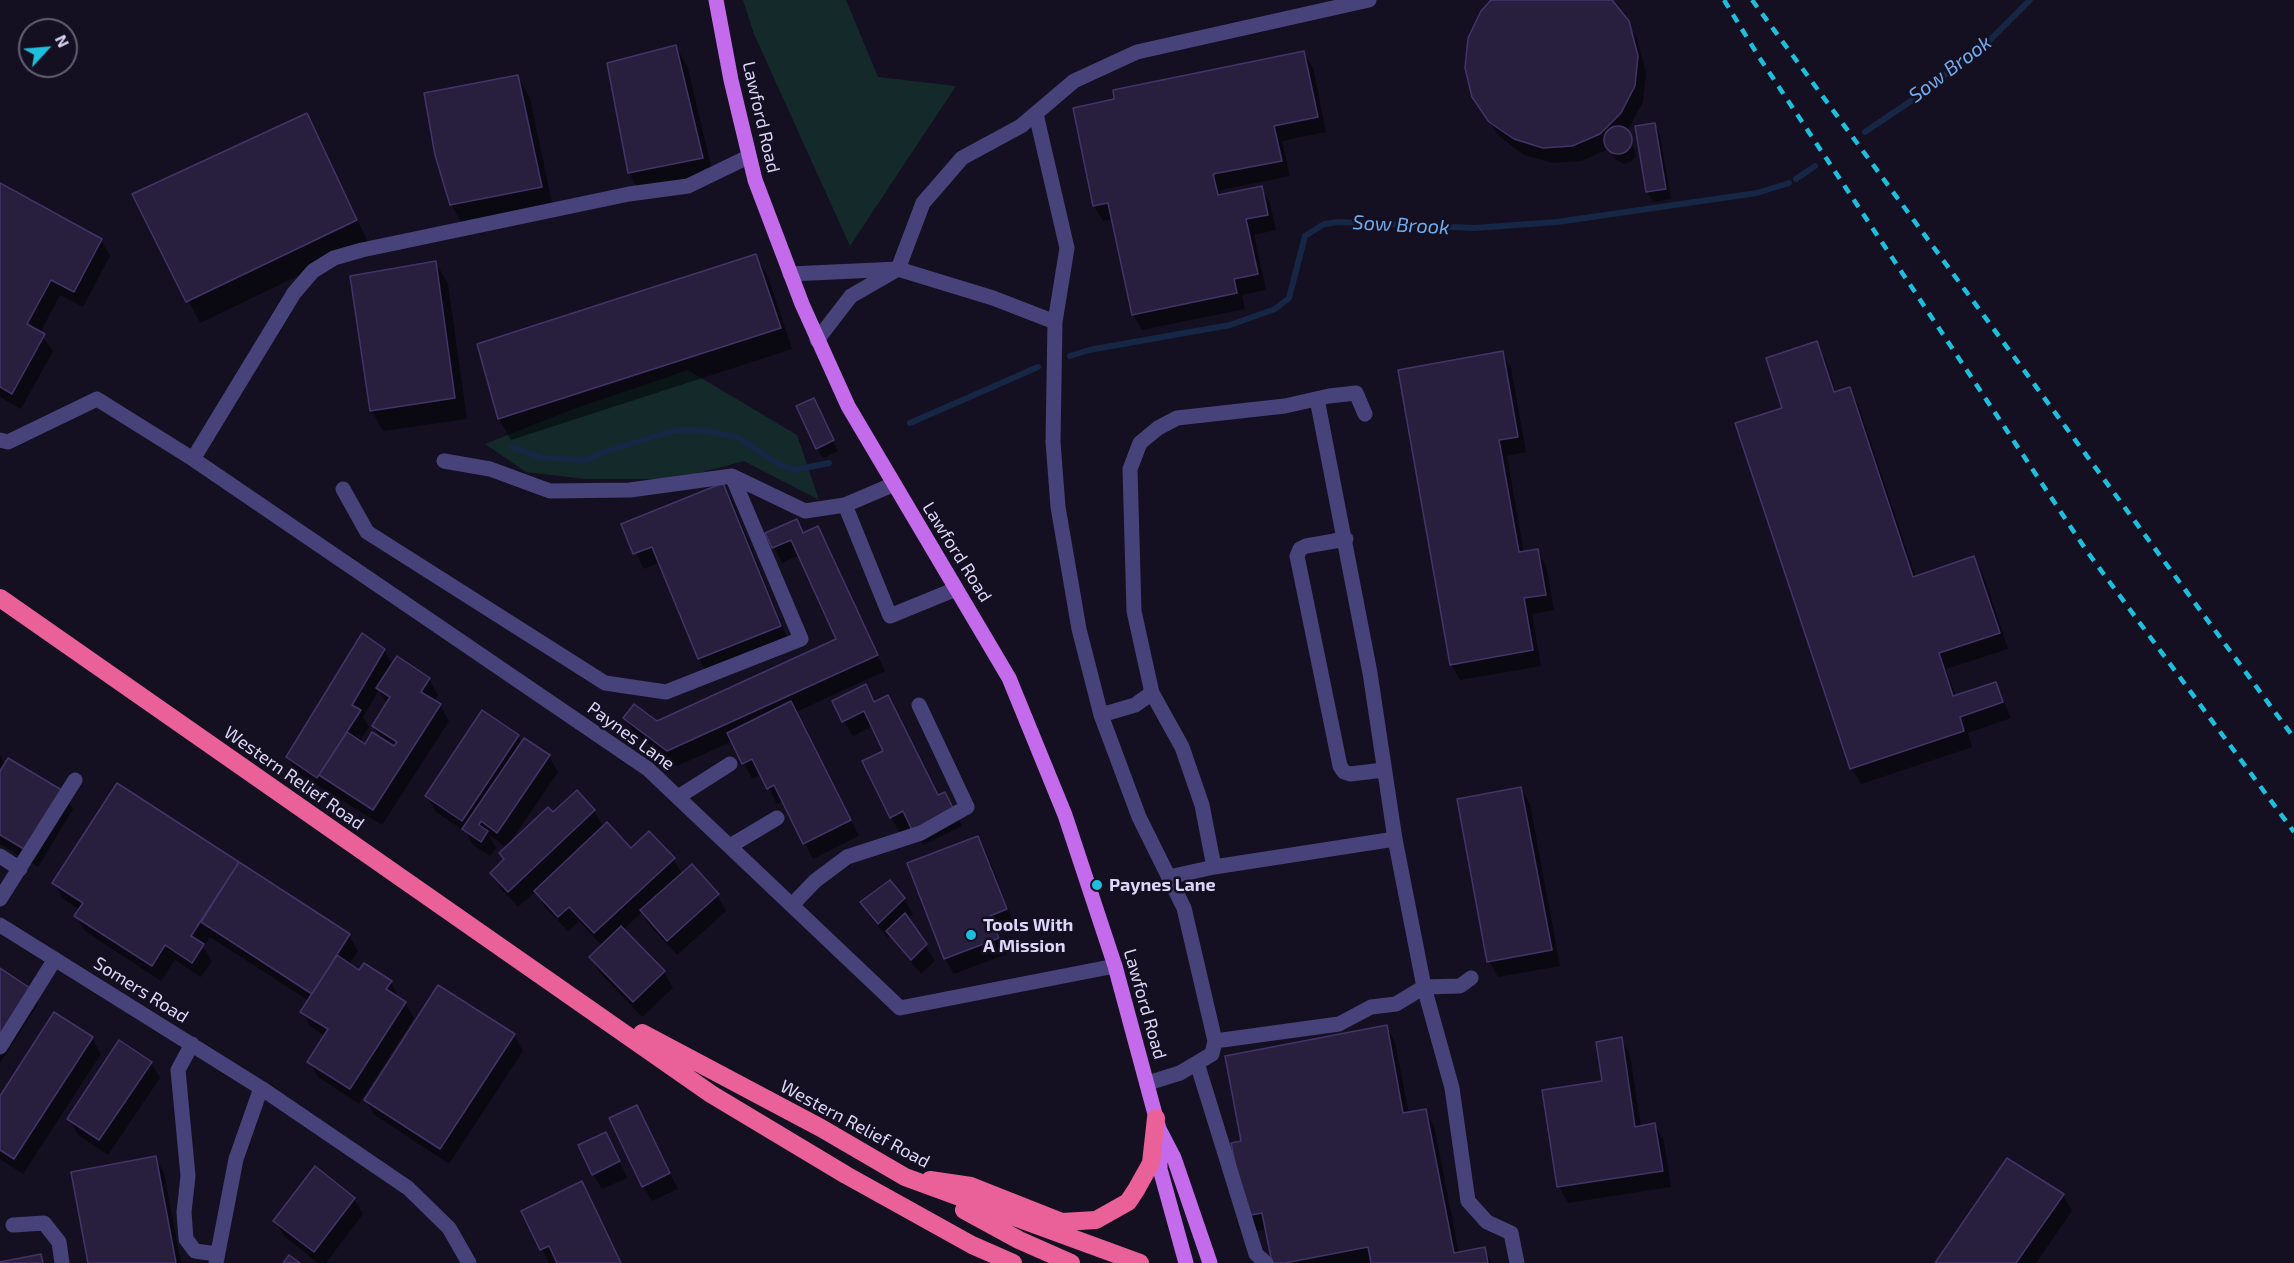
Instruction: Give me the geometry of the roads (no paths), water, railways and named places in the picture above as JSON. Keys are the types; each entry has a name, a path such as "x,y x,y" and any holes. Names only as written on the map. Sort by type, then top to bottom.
{"highway":[{"name":"Western Relief Road","path":"0,598 721,1100 972,1245 1012,1263"},
{"name":"Western Relief Road","path":"564,992 821,1128 905,1177 1140,1263"},
{"path":"905,1177 971,1186 1062,1222 1096,1220 1128,1202 1136,1190 1151,1163 1158,1123"},
{"path":"905,1177 1019,1240 1071,1263"}],"main road":[{"name":"Lawford Road","path":"717,0 748,157 790,274 817,340 848,406 892,485 1009,678 1065,814 1115,966 1158,1123 1174,1158 1210,1263"},
{"name":"Lawford Road","path":"1158,1123 1160,1169 1186,1263"}],"street":[{"path":"817,340 851,296 898,269 923,203 962,158 1021,126 1074,81 1137,52 1369,0"},
{"path":"1036,114 1067,248 1055,322 1053,442 1058,507 1079,629 1101,715 1139,817 1184,908 1215,1041 1212,1054 1180,1073 1148,1083"},
{"path":"193,459 294,293 313,271 334,258 362,250 629,194 688,186 748,157"},
{"path":"790,274 898,269 993,298 1055,322"},
{"path":"1214,867 1202,805 1182,747 1152,693 1134,611 1130,469 1140,443 1158,428 1177,418 1285,406 1356,393 1365,414"},
{"name":"Paynes Lane","path":"0,440 9,442 97,399 193,459 648,769 900,1008 1115,966"},
{"path":"1317,399 1346,539 1370,673 1395,838 1424,987 1452,1088 1468,1201 1487,1222 1511,1233 1517,1263"},
{"path":"444,461 490,469 550,491 630,490 732,476 805,511 845,505 892,485"},
{"path":"343,489 368,532 605,682 666,692 801,639 732,476"},
{"path":"845,505 890,616 957,589"},
{"path":"1346,539 1306,546 1300,549 1298,556 1340,766 1344,772 1350,774 1384,770"},
{"path":"1101,715 1135,705 1152,693"},
{"path":"792,905 814,881 847,857 921,833 967,807 919,705"},
{"path":"678,796 730,764"},
{"path":"0,899 75,780"},
{"path":"730,846 777,818"},
{"path":"1169,877 1214,867 1395,838"},
{"path":"0,856 20,869"},
{"name":"Somers Road","path":"0,925 261,1088 408,1188 449,1228 469,1263"},
{"path":"0,1047 55,959"},
{"path":"1215,1041 1339,1024 1371,1008 1396,1004 1424,987 1460,986 1471,978"},
{"path":"192,1044 178,1070 177,1084 188,1176 184,1212 186,1239 195,1251 217,1259 236,1159 261,1088"},
{"path":"1197,1063 1214,1110 1234,1190 1256,1254 1266,1263"},
{"path":"13,1225 44,1223 59,1242 62,1263"},
{"path":"185,1263 195,1251"}],"waterway":[{"name":"Sow Brook","path":"1865,132 1908,103 1988,42 2030,0"},
{"path":"1796,179 1815,166"},
{"name":"Sow Brook","path":"1070,356 1089,350 1230,325 1275,309 1289,298 1305,236 1324,224 1338,222 1474,228 1557,222 1757,193 1789,183"},
{"name":"Sow Brook","path":"910,423 1038,367"},
{"name":"Sow Brook","path":"512,447 542,458 587,460 601,453 676,430 702,430 737,437 781,465 795,470 829,463"}],"railway":[{"path":"1724,0 1759,57 2086,550 2294,832"},
{"path":"1752,0 2294,738"}],"place":[{"name":"Paynes Lane","path":"1097,885"},
{"name":"Tools With A Mission","path":"971,935"}]}
